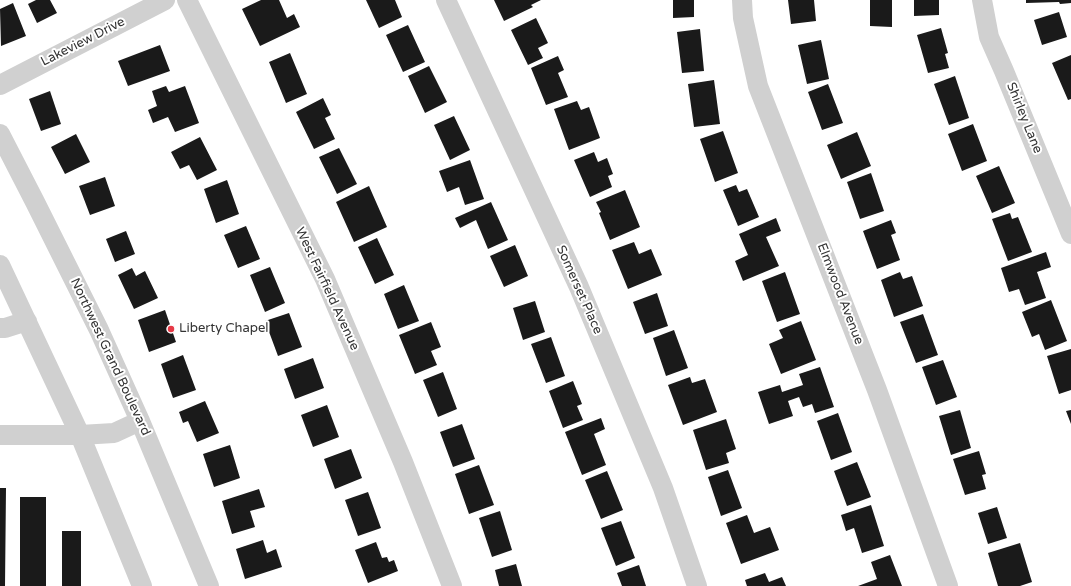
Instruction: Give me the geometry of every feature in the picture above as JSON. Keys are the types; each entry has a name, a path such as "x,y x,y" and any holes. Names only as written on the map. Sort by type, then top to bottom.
{"street":[{"name":"Lakeview Drive","path":"0,84 165,0"},
{"name":"West Fairfield Avenue","path":"186,0 325,279 403,462 452,586"},
{"name":"Somerset Place","path":"446,0 579,287 663,488 697,586"},
{"name":"Elmwood Avenue","path":"742,0 743,18 758,86 878,390 948,586"},
{"name":"Shirley Lane","path":"982,0 988,37 1004,71 1071,234"},
{"name":"Northwest Grand Boulevard","path":"0,134 99,330 140,421 209,586"},
{"path":"0,265 80,435 142,586"},
{"path":"0,328 5,328 27,321"},
{"path":"0,435 80,435 114,433 140,421"}],"building":[{"path":"36,0 50,0 57,13 37,23 28,4"},
{"path":"261,0 279,0 287,18 294,14 300,27 260,46 242,9"},
{"path":"366,0 395,0 402,17 379,28"},
{"path":"494,0 541,0 531,5 533,7 504,21"},
{"path":"673,0 694,0 694,17 673,18"},
{"path":"788,0 814,0 816,21 791,24"},
{"path":"870,0 892,0 892,27 870,26"},
{"path":"914,0 939,0 939,15 914,16"},
{"path":"1026,0 1071,0 1071,3 1026,3"},
{"path":"13,3 26,36 1,46 0,9"},
{"path":"1059,12 1067,37 1042,45 1034,20"},
{"path":"536,18 548,43 538,48 543,58 528,65 511,30"},
{"path":"408,25 425,62 403,72 386,35"},
{"path":"941,28 948,53 945,54 949,68 928,73 917,35"},
{"path":"700,29 704,71 682,73 677,32"},
{"path":"821,40 829,79 807,84 798,45"},
{"path":"160,45 170,71 128,86 118,61"},
{"path":"290,53 307,94 286,103 269,62"},
{"path":"1071,55 1071,99 1068,100 1052,63"},
{"path":"558,56 564,70 558,73 568,97 546,105 531,68"},
{"path":"429,66 447,102 425,113 408,76"},
{"path":"955,76 969,118 949,125 934,84"},
{"path":"714,80 720,124 694,127 688,84"},
{"path":"828,84 843,123 822,130 808,92"},
{"path":"166,86 169,92 185,86 199,123 175,132 168,117 153,123 148,110 157,106 152,91"},
{"path":"50,91 61,124 41,131 29,99"},
{"path":"323,98 331,115 325,118 335,139 314,149 296,112"},
{"path":"577,101 581,110 589,107 600,138 569,150 554,109"},
{"path":"454,116 470,150 450,160 434,125"},
{"path":"973,124 987,161 962,171 948,134"},
{"path":"723,131 738,173 715,182 700,139"},
{"path":"857,132 871,166 841,179 827,145"},
{"path":"76,134 90,162 65,174 51,147"},
{"path":"200,137 217,170 197,180 189,165 180,169 171,152"},
{"path":"339,148 357,184 337,194 319,157"},
{"path":"594,152 598,162 607,158 613,174 608,176 612,187 590,197 574,160"},
{"path":"470,160 484,199 465,205 459,187 447,192 439,171"},
{"path":"999,166 1015,203 992,213 976,176"},
{"path":"871,173 884,211 860,219 847,182"},
{"path":"105,177 115,206 90,215 79,186"},
{"path":"227,180 239,214 216,223 204,189"},
{"path":"736,185 739,192 747,189 759,217 738,226 723,190"},
{"path":"369,186 387,227 354,242 336,202"},
{"path":"625,190 640,227 610,240 599,213 601,212 596,202"},
{"path":"491,202 508,240 488,249 476,220 460,228 455,218"},
{"path":"1010,213 1012,219 1018,217 1032,252 1008,261 992,219"},
{"path":"776,218 781,231 766,237 779,266 743,281 735,261 748,255 739,234"},
{"path":"891,220 896,233 891,235 900,260 877,269 863,231"},
{"path":"246,226 260,259 238,268 224,235"},
{"path":"126,231 135,254 115,262 106,239"},
{"path":"377,238 394,275 375,284 358,247"},
{"path":"634,242 639,254 651,249 662,275 628,289 612,250"},
{"path":"515,245 528,276 504,287 490,256"},
{"path":"1046,252 1051,267 1037,272 1046,298 1025,305 1019,289 1009,292 1001,268"},
{"path":"270,267 285,303 265,312 250,275"},
{"path":"132,268 136,276 145,271 158,298 134,309 118,275"},
{"path":"785,272 800,314 777,322 762,281"},
{"path":"900,272 903,279 912,276 923,306 894,317 881,280"},
{"path":"404,285 419,321 398,329 384,294"},
{"path":"657,293 668,326 645,334 633,302"},
{"path":"1051,300 1067,341 1045,350 1039,334 1032,337 1022,312"},
{"path":"535,301 545,332 523,340 513,308"},
{"path":"165,310 176,342 149,352 138,320"},
{"path":"289,313 302,347 278,356 265,321"},
{"path":"923,314 938,355 916,363 900,322"},
{"path":"801,321 816,360 781,374 769,344 783,338 779,330"},
{"path":"431,322 441,347 431,351 437,365 415,374 399,335"},
{"path":"674,330 688,368 666,376 653,338"},
{"path":"551,337 565,376 546,383 531,344"},
{"path":"1071,349 1071,390 1059,394 1047,356"},
{"path":"183,355 196,390 173,398 161,364"},
{"path":"313,358 324,388 295,399 284,369"},
{"path":"943,360 957,397 936,405 922,367"},
{"path":"820,367 834,407 815,413 812,404 803,407 799,397 788,401 793,416 769,424 758,392 780,385 782,392 803,385 799,374"},
{"path":"443,372 457,409 438,417 423,380"},
{"path":"690,377 692,383 705,379 717,412 683,425 668,385"},
{"path":"573,381 582,404 577,406 583,420 563,428 549,391"},
{"path":"205,401 219,433 197,442 188,421 183,423 179,412"},
{"path":"327,405 339,437 313,447 301,415"},
{"path":"960,410 971,448 951,455 939,416"},
{"path":"1071,410 1071,424 1066,411"},
{"path":"838,413 852,452 831,460 817,421"},
{"path":"601,418 605,429 594,434 606,465 582,475 565,432"},
{"path":"726,419 736,449 726,453 729,463 706,470 693,430"},
{"path":"462,424 475,459 453,467 440,432"},
{"path":"230,445 240,478 214,487 203,454"},
{"path":"351,449 362,478 335,489 324,459"},
{"path":"979,451 986,474 982,475 986,489 965,495 953,459"},
{"path":"857,462 871,497 847,506 834,471"},
{"path":"479,465 494,505 469,514 455,474"},
{"path":"728,470 742,508 721,516 708,477"},
{"path":"607,471 623,510 601,519 585,480"},
{"path":"0,488 6,488 5,586 0,586"},
{"path":"259,489 265,507 250,511 255,527 232,534 222,501"},
{"path":"368,492 381,528 358,536 345,500"},
{"path":"20,497 46,497 46,586 20,586"},
{"path":"871,505 884,546 862,553 854,528 846,531 841,515"},
{"path":"997,507 1007,538 988,544 978,513"},
{"path":"500,511 512,550 492,557 479,518"},
{"path":"747,515 754,533 770,527 779,550 741,564 726,523"},
{"path":"621,521 635,558 616,566 601,528"},
{"path":"62,531 81,531 81,586 62,586"},
{"path":"263,540 267,553 276,549 282,567 245,579 236,549"},
{"path":"376,542 382,558 387,557 389,562 394,560 398,571 368,583 355,550"},
{"path":"1020,543 1032,582 1020,586 998,586 988,553"},
{"path":"890,555 902,586 858,586 877,579 871,562"},
{"path":"516,564 522,586 499,586 495,570"},
{"path":"639,565 646,586 622,586 617,573"},
{"path":"765,573 769,582 782,577 786,586 747,586 745,580"}],"place":[{"name":"Liberty Chapel","path":"171,329"}]}
